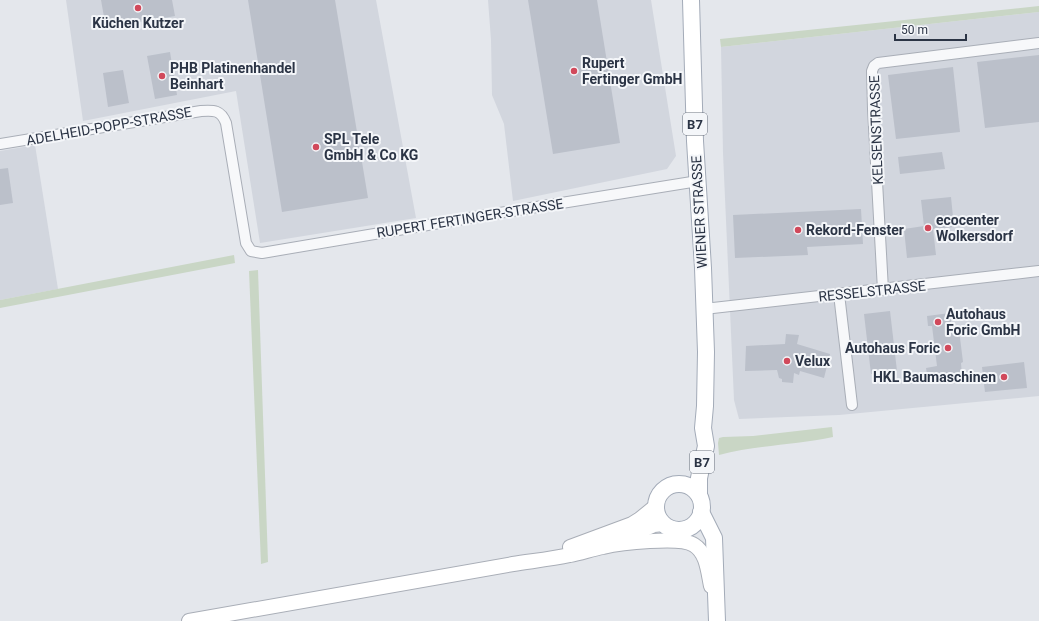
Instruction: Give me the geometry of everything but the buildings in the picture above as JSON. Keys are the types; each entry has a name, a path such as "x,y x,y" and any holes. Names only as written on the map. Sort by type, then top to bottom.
{"main road":[{"name":"WIENER STRASSE","path":"691,0 695,141 706,352 703,428"},
{"name":"B7","path":"679,484 691,468 697,442 703,428"},
{"name":"B7","path":"703,428 706,446 699,478 699,495 701,501 701,512 714,538 717,619"},
{"name":"B7","path":"656,506 658,496 669,486 679,484 688,485 699,495"},
{"path":"656,506 657,513 663,524 677,530 687,528 696,522 701,512"},
{"path":"513,564 556,552 617,530 640,519 656,506"},
{"path":"604,547 654,525 663,524"},
{"path":"687,528 701,535 715,554"},
{"path":"189,621 552,558 604,547 672,540 693,544 698,548 705,560 717,619"}],"street":[{"name":"KELSENSTRASSE","path":"883,290 873,109 872,71 874,66 878,63 1039,43"},
{"name":"ADELHEID-POPP-STRASSE","path":"0,144 201,111 212,110 219,112 224,116 226,123 246,243"},
{"name":"RUPERT FERTINGER-STRASSE","path":"246,243 251,250 262,253 698,181"},
{"name":"RESSELSTRASSE","path":"704,309 883,290 1039,271"},
{"path":"839,294 852,405"}],"shaded area":[{"path":"66,0 376,0 416,218 260,243 236,91 83,121"},
{"path":"488,0 651,0 676,156 667,169 513,201 504,124 492,95 491,40"},
{"path":"1039,12 1039,396 839,415 739,419 734,400 723,153 721,47"},
{"path":"35,145 58,289 0,300 0,151"}],"green space":[{"path":"1039,6 1039,12 721,47 720,39"},
{"path":"234,255 235,263 0,308 0,300"},
{"path":"258,270 268,562 261,564 249,271"},
{"path":"832,427 833,437 748,449 719,455 719,438 723,437 753,436"}],"place":[{"name":"Küchen Kutzer","path":"138,8"},
{"name":"Rupert Fertinger GmbH","path":"574,71"},
{"name":"PHB Platinenhandel Beinhart","path":"162,76"},
{"name":"SPL Tele GmbH & Co KG","path":"316,147"},
{"name":"ecocenter Wolkersdorf","path":"928,228"},
{"name":"Rekord-Fenster","path":"798,230"},
{"name":"Autohaus Foric GmbH","path":"938,322"},
{"name":"Autohaus Foric","path":"948,348"},
{"name":"Velux","path":"787,361"},
{"name":"HKL Baumaschinen","path":"1004,377"}]}
